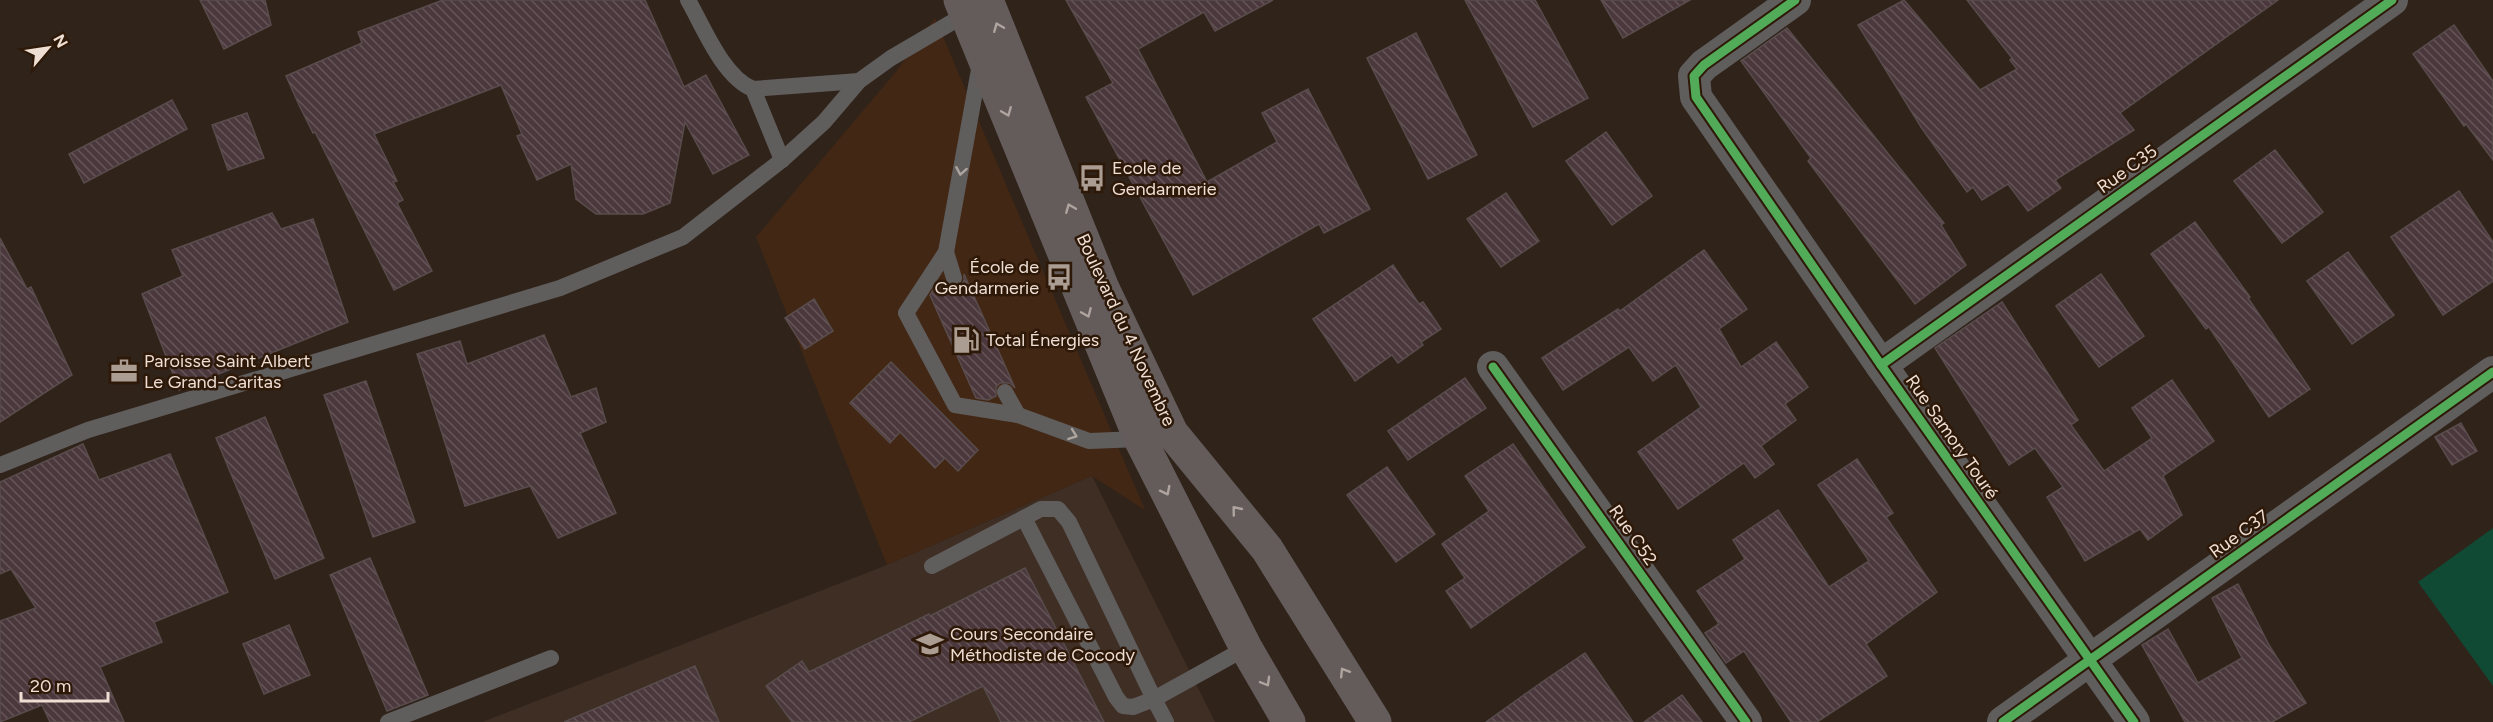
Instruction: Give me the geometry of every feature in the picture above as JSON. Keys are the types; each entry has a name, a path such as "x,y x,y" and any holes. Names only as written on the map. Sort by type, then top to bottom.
{"main road":[{"name":"Boulevard du 4 Novembre","path":"971,5 983,51 1070,272 1140,439 1246,648 1289,722"},
{"name":"Boulevard du 4 Novembre","path":"971,5 1172,433 1267,549 1375,722"}],"street":[{"name":"Rue Samory Touré","path":"1795,0 1704,65 1694,76 1696,97 1881,365 2134,722"},
{"name":"Rue C35","path":"1881,365 2392,0"},
{"name":"Rue C52","path":"1493,367 1746,722"},
{"name":"Rue C37","path":"2003,722 2492,375"}],"lane":[{"path":"688,0 731,73 742,84 753,89 858,81"},
{"path":"0,465 88,430 560,288 683,237 782,160 824,122 858,81 971,5"},
{"path":"983,51 946,252 906,314 955,405 1018,415 1089,441 1140,439"},
{"path":"753,89 782,160"},
{"path":"946,252 954,278"},
{"path":"1005,392 1018,415"},
{"path":"932,566 1041,509 1058,509 1069,522 1167,722"},
{"path":"1024,518 1116,697 1123,706 1132,707 1154,699 1246,648"},
{"path":"387,722 551,658"}],"shaded area":[{"path":"935,18 1145,510 1092,476 887,565 756,237 895,73"},
{"name":"Cours Secondaire Méthodiste de Cocody","path":"1092,476 1215,722 482,722 887,565"}],"green space":[{"path":"2493,528 2493,686 2418,582"}],"building":[{"path":"200,0 265,0 271,25 224,49"},
{"path":"443,0 645,0 684,87 706,75 749,155 713,174 685,122 670,203 643,214 596,214 576,199 571,164 537,180 517,136 522,134 501,85 374,134 397,181 393,182 403,200 397,203 432,271 394,290 286,76 362,43 358,32"},
{"path":"1066,0 1273,0 1215,31 1204,12 1138,49 1207,182 1277,142 1262,113 1308,89 1370,209 1324,233 1319,224 1193,295 1086,97 1113,83"},
{"path":"1465,0 1535,0 1588,98 1533,127"},
{"path":"1601,0 1690,0 1623,38"},
{"path":"1904,0 1980,90 2017,69 2010,60 2012,58 1967,0 2278,0 2120,113 2134,130 2055,180 2061,188 2028,211 2008,184 1982,200 1973,187 1967,192 1921,127 1858,25"},
{"path":"2454,25 2493,81 2493,160 2466,124 2464,126 2413,54"},
{"path":"1787,28 1944,223 1941,225 1966,265 1915,304 1808,161 1811,158 1741,61"},
{"path":"1416,33 1477,155 1428,179 1367,58"},
{"path":"172,100 187,129 84,183 69,154"},
{"path":"247,113 264,158 228,170 212,125"},
{"path":"1606,132 1652,196 1612,225 1566,161"},
{"path":"2275,150 2323,212 2282,243 2234,181"},
{"path":"2459,191 2493,242 2493,281 2443,315 2391,237"},
{"path":"1506,193 1539,241 1501,267 1467,219"},
{"path":"272,213 281,229 313,219 348,322 179,390 142,294 183,276 172,250"},
{"path":"2195,222 2250,297 2248,298 2310,389 2269,417 2209,327 2206,329 2151,254"},
{"path":"0,238 27,289 31,287 72,375 0,422"},
{"path":"1704,250 1747,309 1719,329 1741,367 1776,342 1808,387 1785,404 1796,420 1761,446 1774,464 1755,478 1744,463 1678,509 1638,452 1701,407 1676,365 1653,381 1629,347 1563,390 1542,358 1618,309 1620,311"},
{"path":"2348,252 2394,315 2352,344 2307,281"},
{"path":"1393,265 1419,304 1423,302 1441,329 1421,342 1423,345 1398,363 1392,355 1355,381 1313,319"},
{"path":"964,274 1015,388 1010,383 1000,383 996,387 996,396 988,400 976,398 930,295 936,286 945,282 952,288 961,286"},
{"path":"2101,274 2144,336 2099,367 2056,306"},
{"path":"814,299 833,331 805,349 785,318"},
{"path":"2002,302 2078,420 2071,425 2104,471 2152,438 2132,408 2172,380 2214,441 2163,476 2182,515 2148,540 2140,529 2085,561 2047,497 2063,487 2035,448 2009,465 1935,348"},
{"path":"544,335 571,397 596,388 606,422 580,433 616,513 558,538 530,486 465,506 417,354 460,341 467,364"},
{"path":"891,362 978,450 958,471 945,458 935,468 900,432 890,443 850,403"},
{"path":"1465,378 1486,408 1408,460 1388,431"},
{"path":"366,381 415,522 373,537 324,395"},
{"path":"265,417 324,558 275,579 216,438"},
{"path":"2461,423 2477,451 2452,465 2435,437"},
{"path":"83,444 99,480 170,454 228,592 154,622 162,642 100,667 124,722 50,722 42,705 0,722 0,621 36,608 11,569 0,574 0,482"},
{"path":"1513,444 1585,547 1471,628 1446,591 1465,578 1442,544 1489,511 1465,476"},
{"path":"1857,459 1893,513 1886,517 1937,592 1866,644 1887,676 1817,722 1791,722 1744,651 1726,663 1705,633 1719,624 1697,591 1745,559 1733,540 1778,510 1829,587 1869,561 1818,485"},
{"path":"1387,467 1435,534 1396,562 1347,495"},
{"path":"370,558 428,695 387,711 330,575"},
{"path":"1025,568 1104,722 1001,722 983,686 909,722 792,722 766,686 802,661 809,672 929,614 930,616"},
{"path":"2238,584 2269,645 2306,703 2272,722 2185,722 2142,645 2168,629 2198,683 2242,658 2212,598"},
{"path":"289,625 310,675 264,694 243,644"},
{"path":"1585,653 1633,722 1486,722 1542,682"},
{"path":"695,666 719,722 564,722"},
{"path":"1682,695 1702,722 1644,722"}],"cycle path":[{"path":"1795,0 1704,65 1694,76 1696,97 1881,365 2134,722"},
{"path":"1881,365 2392,0"},
{"path":"1493,367 1746,722"},
{"path":"2003,722 2493,372"}],"place":[{"name":"Ecole de Gendarmerie","path":"1092,178"},
{"name":"École de Gendarmerie","path":"1059,277"},
{"name":"Total Énergies","path":"966,340"},
{"name":"Paroisse Saint Albert Le Grand-Caritas","path":"124,371"},
{"name":"Cours Secondaire Méthodiste de Cocody","path":"930,644"}]}
